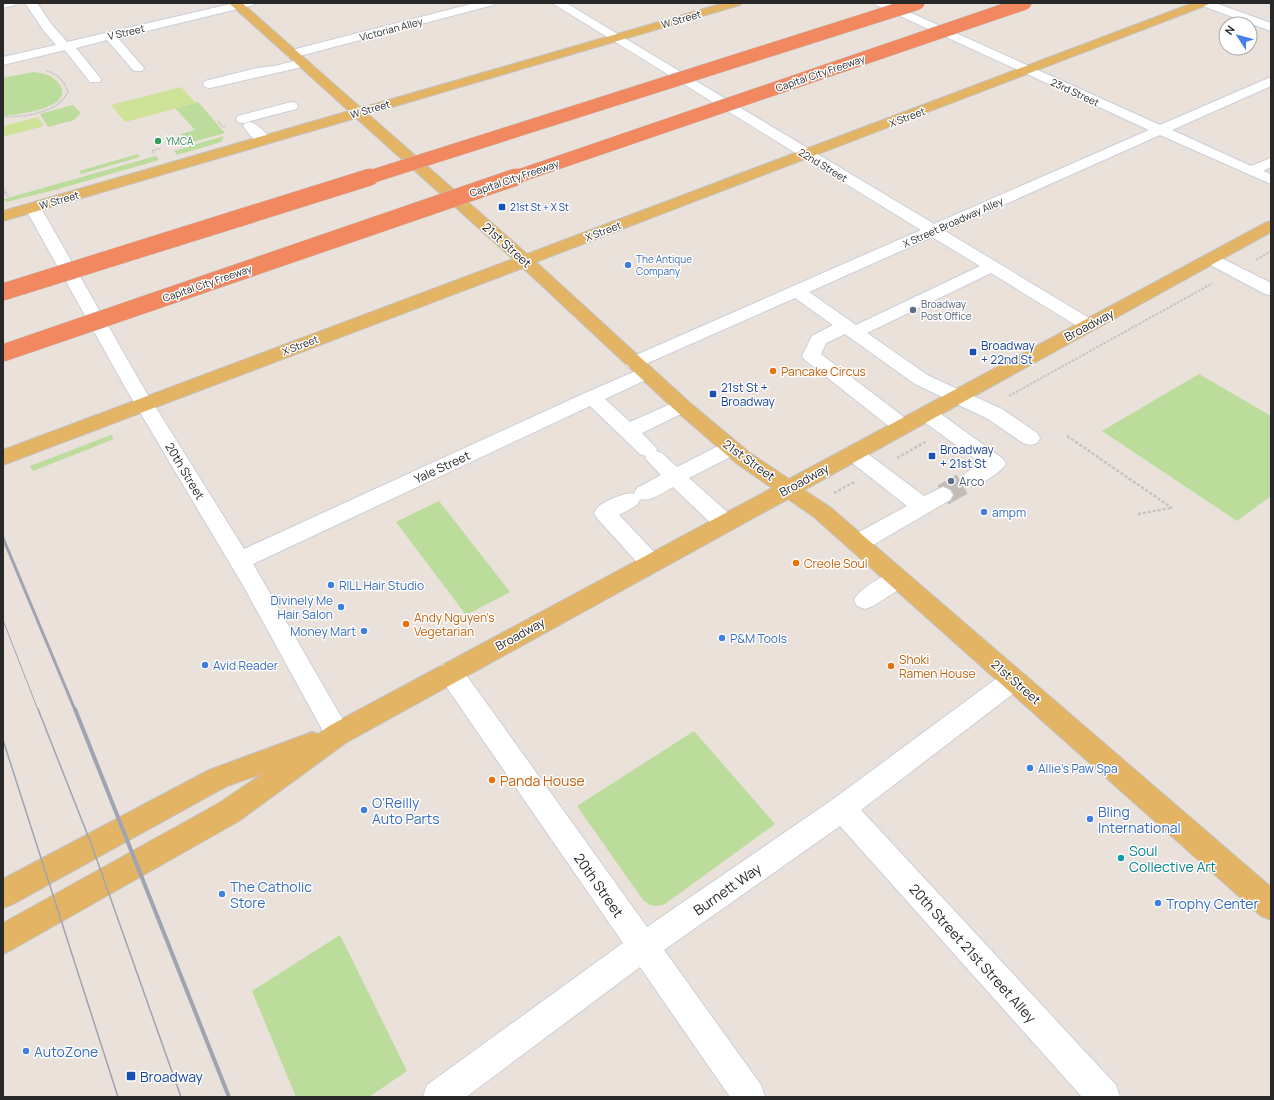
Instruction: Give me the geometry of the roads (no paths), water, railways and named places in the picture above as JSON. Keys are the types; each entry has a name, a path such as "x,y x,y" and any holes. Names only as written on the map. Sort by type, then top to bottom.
{"highway":[{"path":"840,28 911,3"},
{"path":"3,292 454,151 918,3"},
{"name":"Capital City Freeway","path":"3,353 1025,3"},
{"path":"454,151 808,24"}],"main road":[{"name":"W Street","path":"3,216 736,3"},
{"name":"X Street","path":"3,458 1204,3"},
{"name":"21st Street","path":"241,4 292,54 524,260 639,368 682,406 743,458 812,505 858,543 1271,906"},
{"name":"Broadway","path":"3,939 229,812 338,734 790,489 902,426 927,414 956,396 1271,226"},
{"name":"Broadway","path":"3,894 218,778 338,734"}],"street":[{"path":"3,5 11,3"},
{"path":"31,3 48,28 95,79"},
{"name":"Victorian Alley","path":"292,54 489,3"},
{"name":"22nd Street","path":"558,3 806,155 884,208 933,231 1088,325"},
{"name":"23rd Street","path":"880,3 1271,180"},
{"path":"1204,3 1271,27"},
{"name":"V Street","path":"3,61 241,4"},
{"path":"110,36 138,68"},
{"path":"210,84 256,72 275,70 302,62"},
{"name":"X Street Broadway Alley","path":"639,368 796,290 1271,81"},
{"path":"1252,89 1271,97"},
{"path":"264,140 247,122 291,106"},
{"path":"1098,116 1114,110"},
{"path":"1078,153 1093,160"},
{"path":"1251,171 1271,162"},
{"name":"20th Street","path":"33,208 144,404 240,561 338,734"},
{"path":"1211,259 1271,290"},
{"path":"902,426 811,356 818,340 850,329 991,267"},
{"path":"796,290 922,380 995,414 1030,438"},
{"name":"Yale Street","path":"240,561 592,397 639,368"},
{"path":"592,397 725,523"},
{"path":"628,431 682,406"},
{"path":"927,414 996,464 971,479"},
{"path":"651,563 605,513 731,448"},
{"path":"853,453 922,506"},
{"path":"858,543 943,495"},
{"path":"865,600 898,579"},
{"name":"20th Street","path":"450,672 749,1097"},
{"name":"Burnett Way","path":"439,1097 643,947 842,809 1013,680"},
{"name":"20th Street 21st Street Alley","path":"842,809 1104,1097"}],"tunnel":[{"path":"943,495 971,479"}],"tram line":[{"path":"3,620 38,710"},
{"path":"38,709 92,846 181,1097"},
{"path":"3,740 118,1097"}],"railway":[{"path":"3,538 75,710"},
{"path":"75,709 229,1097"}],"place":[{"name":"YMCA","path":"158,141"},
{"name":"21st St + X St","path":"502,207"},
{"name":"The Antique Company","path":"628,265"},
{"name":"Broadway Post Office","path":"913,310"},
{"name":"Broadway + 22nd St","path":"973,352"},
{"name":"Pancake Circus","path":"773,371"},
{"name":"21st St + Broadway","path":"713,394"},
{"name":"Broadway + 21st St","path":"932,456"},
{"name":"Arco","path":"951,481"},
{"name":"ampm","path":"984,512"},
{"name":"Creole Soul","path":"796,563"},
{"name":"RILL Hair Studio","path":"331,585"},
{"name":"Divinely Me Hair Salon","path":"341,607"},
{"name":"Andy Nguyen's Vegetarian","path":"406,624"},
{"name":"Money Mart","path":"364,631"},
{"name":"P&M Tools","path":"722,638"},
{"name":"Avid Reader","path":"205,665"},
{"name":"Shoki Ramen House","path":"891,666"},
{"name":"Allie's Paw Spa","path":"1030,768"},
{"name":"Panda House","path":"492,780"},
{"name":"O'Reilly Auto Parts","path":"364,810"},
{"name":"Bling International","path":"1090,819"},
{"name":"Soul Collective Art","path":"1121,858"},
{"name":"The Catholic Store","path":"222,894"},
{"name":"Trophy Center","path":"1158,903"},
{"name":"AutoZone","path":"26,1051"},
{"name":"Broadway","path":"131,1076"}]}
